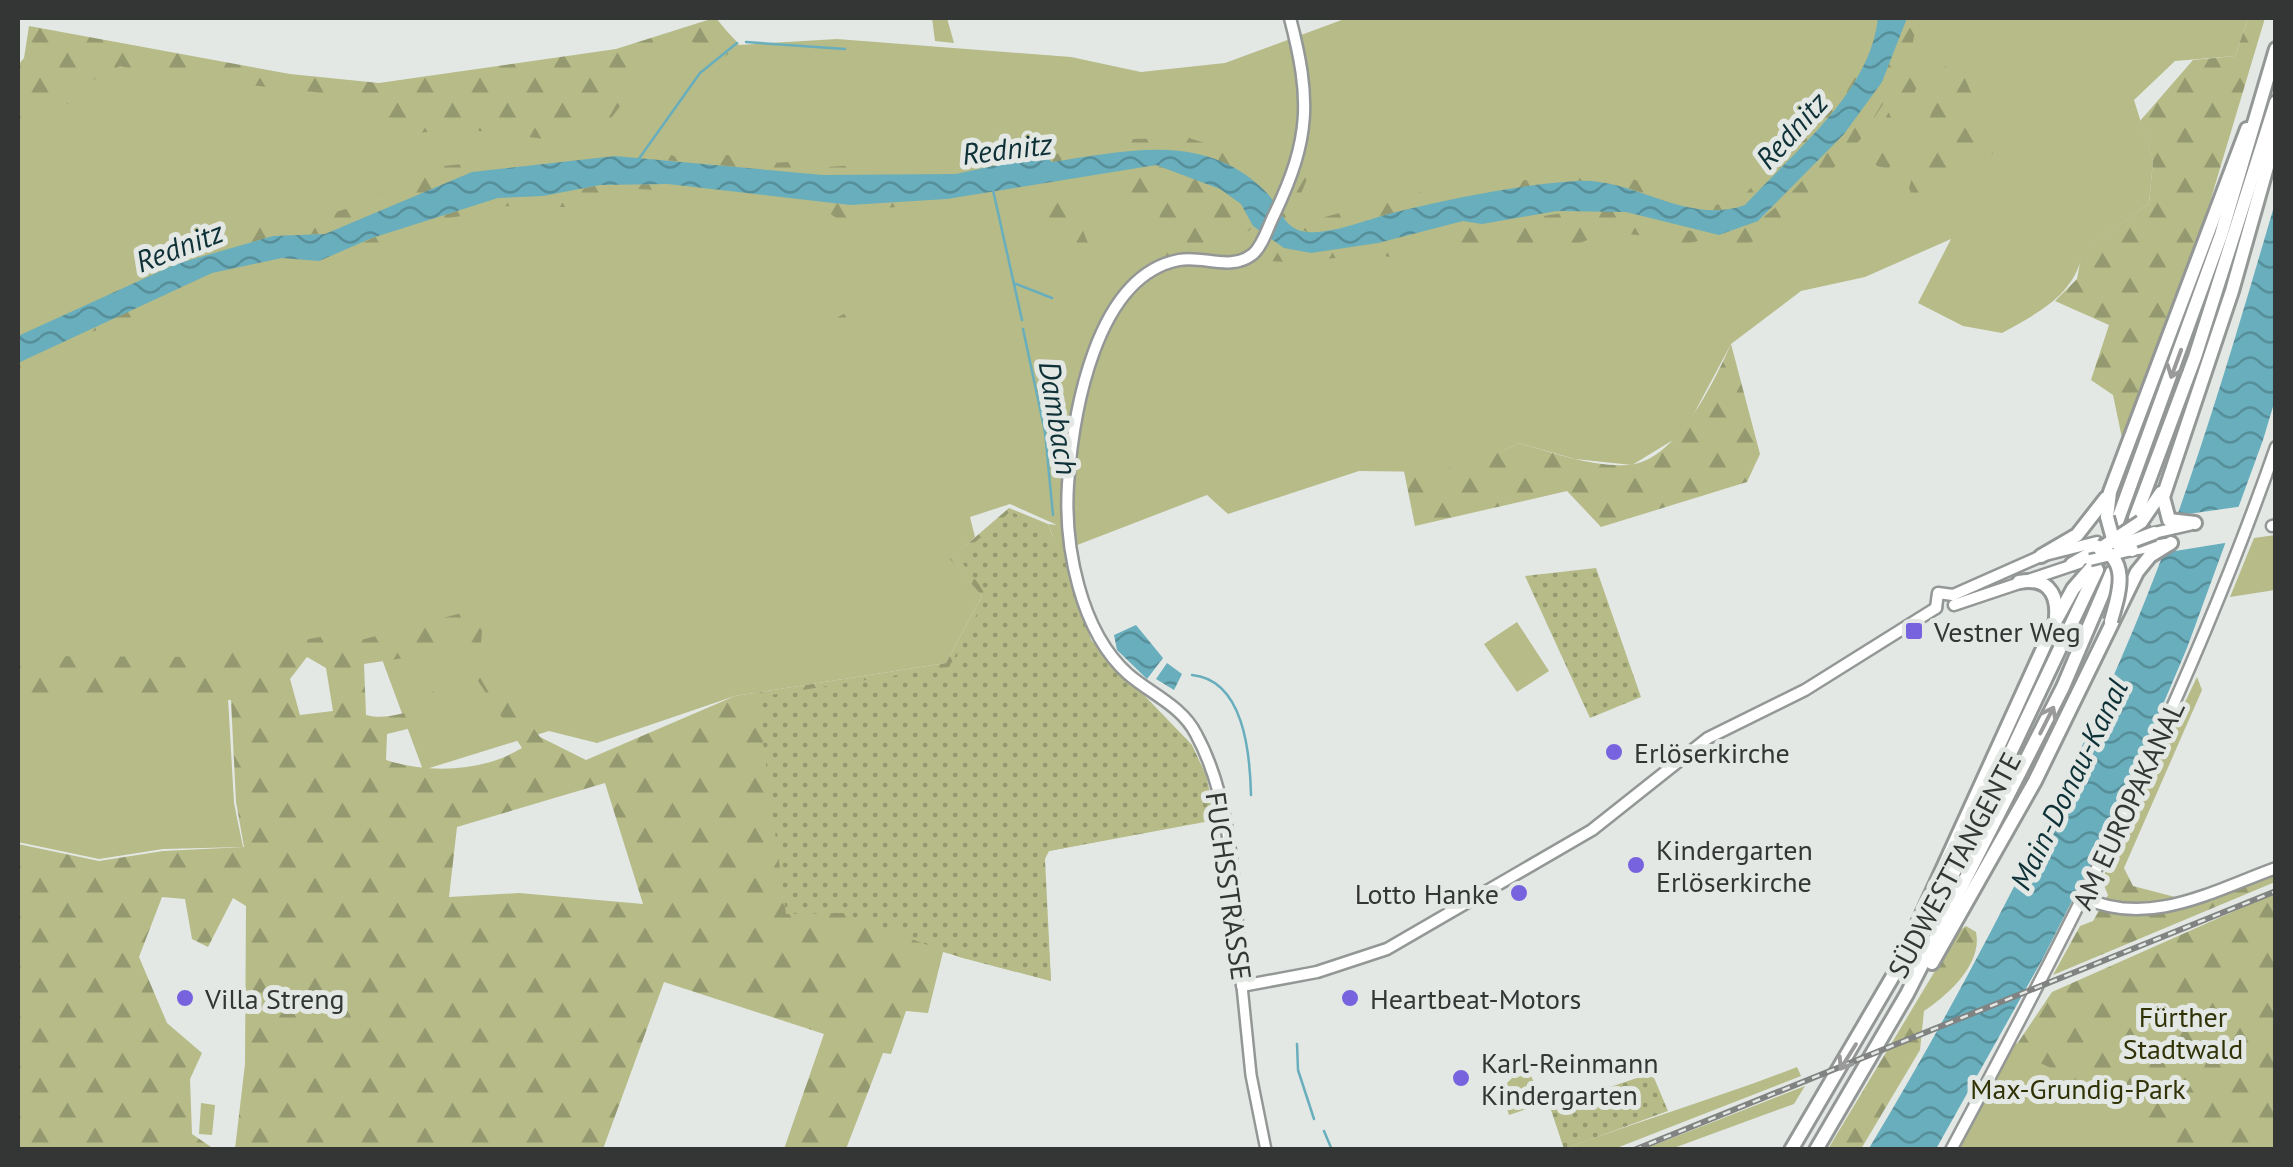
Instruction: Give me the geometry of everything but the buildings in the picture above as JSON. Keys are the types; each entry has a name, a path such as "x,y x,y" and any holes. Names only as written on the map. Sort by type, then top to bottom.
{"highway":[{"path":"2110,623 2120,578 2104,551 2112,519 2210,269 2276,49"},
{"path":"2135,518 2195,357 2276,102"},
{"path":"2041,556 2077,535 2110,492 2242,139 2260,105"},
{"path":"1898,974 1918,919 2056,620 2104,551 2142,522 2167,482 2232,291 2276,135"},
{"path":"2167,482 2162,505 2166,517 2195,524"},
{"path":"2110,492 2112,519"},
{"path":"2072,564 2154,533"},
{"path":"1908,994 1926,974 2027,796 2139,568 2171,543"},
{"name":"SÜDWESTTANGENTE","path":"1791,1150 1898,974 2008,766 2104,551"},
{"name":"SÜDWESTTANGENTE","path":"1816,1150 1908,994 2063,687 2112,572"},
{"path":"2019,582 2036,580 2050,588 2056,603 2056,620"}],"main road":[{"name":"FUCHSSTRASSE","path":"1242,986 1224,825 1214,775 1196,732 1184,717 1123,670 1098,636 1078,576 1068,502 1089,374 1101,330 1118,302 1164,265 1189,258 1235,262 1255,252 1264,238 1302,149 1307,114 1304,71 1290,18"},
{"name":"AM EUROPAKANAL","path":"1950,1150 2085,898 2199,654 2276,447"},
{"path":"2154,533 2195,524"},
{"path":"1936,608 1946,612 1954,600 2041,556 2171,543"},
{"path":"1936,608 1938,593 1954,600 2072,564"},
{"path":"1242,986 1317,972 1386,949 1592,830 1708,738 1805,690 1936,608"},
{"path":"2085,898 2111,908 2156,909 2276,868"}],"street":[{"name":"FUCHSSTRASSE","path":"1242,986 1250,1076 1266,1150"}],"green space":[{"path":"714,18 739,44 715,66 703,60 704,47 685,39 669,46 609,121 554,140 455,128 391,137 385,112 355,100 223,82 191,73 155,75 120,66 78,88 74,100 34,124 18,121 18,65 24,58 29,26 290,74 379,83 616,49"},
{"path":"716,18 738,45 837,39 1071,57 1141,72 1225,63 1347,18 2248,18 2235,56 2175,61 2134,100 2153,161 2149,203 2083,252 2072,280 2053,301 2002,333 1963,326 1918,303 1951,239 1865,277 1801,291 1731,344 1683,434 1632,465 1575,459 1519,443 1475,464 1440,472 1359,471 1228,514 1207,495 1059,552 1048,524 1057,525 1010,504 970,517 975,537 951,559 982,596 946,663 735,696 597,743 549,731 423,770 376,643 226,663 234,803 243,847 163,849 99,859 18,842 18,80 97,59 385,84 417,83 617,50"},
{"path":"932,18 947,18 954,43 935,41"},
{"path":"1871,18 1878,18 1872,45 1845,96 1807,142 1745,205 1710,210 1693,208 1594,181 1498,191 1505,182 1604,173 1628,177 1703,208 1742,198 1858,65"},
{"path":"1907,18 1918,18 1908,65 1860,140 1776,229 1748,244 1708,246 1698,241 1677,246 1659,237 1606,232 1573,246 1455,255 1446,243 1428,242 1417,232 1592,210 1629,212 1707,234 1745,228 1772,211 1825,153 1890,56"},
{"path":"2248,18 2265,18 2201,232 2122,438 2113,395 2091,380 2109,325 2055,301 2077,279 2082,252 2149,203 2153,161 2140,121 2193,60 2235,56"},
{"path":"1951,47 1997,151 1923,196 1911,193 1909,188"},
{"path":"1919,66 1920,77 1889,169 1877,166 1866,154 1912,69"},
{"path":"1189,138 1230,151 1272,185 1267,193 1237,173 1187,152 1141,149 1052,162 1049,155 1133,139"},
{"path":"659,151 680,158 691,152 728,155 752,164 789,162 814,168 856,165 860,172 823,175 653,159"},
{"path":"1008,160 1019,162 956,174 884,173 918,167 954,170"},
{"path":"472,163 483,171 325,234 273,236 176,264 174,258 195,239 222,229 333,213 358,204 380,191 396,171"},
{"path":"1156,165 1224,193 1253,226 1231,243 1189,248 1164,257 1132,280 1105,308 1105,278 1169,241 1170,226 1141,200 1123,201 1115,185 1100,183 1098,177"},
{"path":"1301,172 1308,177 1293,212 1305,225 1420,192 1430,204 1310,233 1287,224 1281,214"},
{"path":"658,184 658,190 615,188 565,207 492,206 480,213 436,220 396,244 369,253 355,247 372,238 498,198 543,196 600,185"},
{"path":"707,188 850,205 947,199 1007,189 1006,198 927,204 910,215 898,207 856,210 851,219 840,221 819,205 801,207"},
{"path":"1067,199 1094,252 1090,262 1078,264 1063,249 1047,215 1052,202"},
{"path":"1396,238 1409,251 1399,258 1261,260 1271,239"},
{"path":"177,288 130,318 64,342 18,379 18,363"},
{"path":"848,312 854,323 845,342 837,341 834,329 838,317"},
{"path":"1731,344 1760,454 1747,482 1601,527 1567,491 1415,526 1404,471 1463,465 1519,443 1600,464 1628,465 1646,460 1662,450 1691,418"},
{"path":"1009,508 1048,524 1092,643 1189,742 1213,812 1210,821 1049,851 1032,687 1051,981 943,952 928,1013 906,1011 891,1054 883,1053 846,1149 784,1149 824,1034 664,982 603,1149 235,1149 245,1064 246,906 233,898 208,947 192,939 185,899 162,897 139,957 167,1023 202,1053 190,1079 192,1134 214,1149 18,1149 18,844 99,861 163,851 244,847 236,802 231,700 18,695 18,656 209,657 342,633 357,641 484,607 480,655 540,737 586,760 735,696 946,663 982,596 950,559","holes":["450,651 465,661 522,748 490,762 456,768 420,767 386,760 387,734 432,723 453,688 437,682 424,711 382,717 366,715 364,664","307,657 326,668 333,711 300,715 290,679","605,783 643,904 519,893 449,897 457,827"]},
{"path":"1011,511 1066,545 1091,640 1192,745 1206,775 1214,811 1209,820 1049,851 1045,859 1051,981 959,957 843,913 786,914 757,697 949,667 987,595 958,557"},
{"path":"2275,535 2275,590 2230,597 2254,538"},
{"path":"1596,568 1641,697 1590,718 1525,576"},
{"path":"1517,622 1549,671 1517,692 1484,644"},
{"path":"2197,677 2202,690 2124,868 2106,868"},
{"path":"2106,868 2124,868 2133,886 2198,903 2275,875 2275,882 2053,975 2080,926 2093,921 2108,895 2103,883"},
{"name":"Fürther Stadtwald","path":"2275,893 2275,1149 2140,1149 2139,1110 2013,1050 2052,992"},
{"path":"1966,926 1976,932 1977,944 1969,967 1943,997 1924,1011 1920,1050 1861,1149 1828,1149 1959,931"},
{"name":"Max-Grundig-Park","path":"2137,1000 2143,1149 1958,1150 2012,1045"},
{"path":"1797,1067 1801,1076 1614,1149 1564,1149 1740,1088"},
{"path":"1529,1070 1542,1104 1509,1115 1501,1089 1516,1074"},
{"path":"1652,1073 1668,1111 1564,1149 1550,1107"},
{"path":"1805,1086 1794,1104 1671,1149 1644,1149"},
{"path":"201,1103 215,1105 212,1135 199,1134"}],"water":[{"path":"1878,18 1907,18 1882,82 1844,134 1758,221 1719,235 1626,212 1557,211 1482,224 1463,221 1378,243 1311,253 1284,248 1253,226 1241,204 1220,189 1156,165 947,199 850,205 668,184 600,185 543,196 498,198 372,238 319,261 282,258 212,273 18,363 18,336 176,264 273,236 325,234 472,172 615,156 823,175 956,174 1043,155 1052,162 1165,150 1218,160 1242,173 1266,192 1288,223 1308,232 1341,228 1486,193 1576,181 1619,186 1681,206 1723,210 1745,205 1827,119 1861,71"},
{"name":"Main-Donau-Kanal","path":"2275,203 2275,400 2187,648 2119,808 2042,960 1936,1149 1868,1150 2010,894 2075,762 2134,628 2193,471"},
{"path":"1136,625 1163,658 1147,679 1117,650 1114,635"},
{"path":"1167,663 1182,674 1174,690 1156,679"}],"pier":[{"path":"2244,506 2231,542 2169,552 2153,560 2171,511 2181,515"}],"waterway":[{"path":"746,42 845,49"},
{"path":"638,160 700,73 737,43"},
{"name":"Dambach","path":"993,190 1022,320"},
{"path":"1016,284 1052,298"},
{"name":"Dambach","path":"1023,329 1045,432 1053,515"},
{"name":"Dambach","path":"1192,675 1209,680 1233,704 1246,740 1251,795"},
{"name":"Dambach","path":"1297,1044 1298,1070 1314,1119"},
{"name":"Dambach","path":"1324,1131 1332,1150"}],"railway":[{"path":"1634,1150 2276,891"}],"place":[{"name":"Vestner Weg","path":"1914,631"},
{"name":"Erlöserkirche","path":"1614,752"},
{"name":"Kindergarten Erlöserkirche","path":"1636,865"},
{"name":"Lotto Hanke","path":"1519,893"},
{"name":"Villa Streng","path":"185,998"},
{"name":"Heartbeat-Motors","path":"1350,998"},
{"name":"Karl-Reinmann Kindergarten","path":"1461,1078"}],"water label":[{"name":"Rednitz","path":"1791,130"},
{"name":"Rednitz","path":"1007,148"},
{"name":"Rednitz","path":"179,246"}]}
